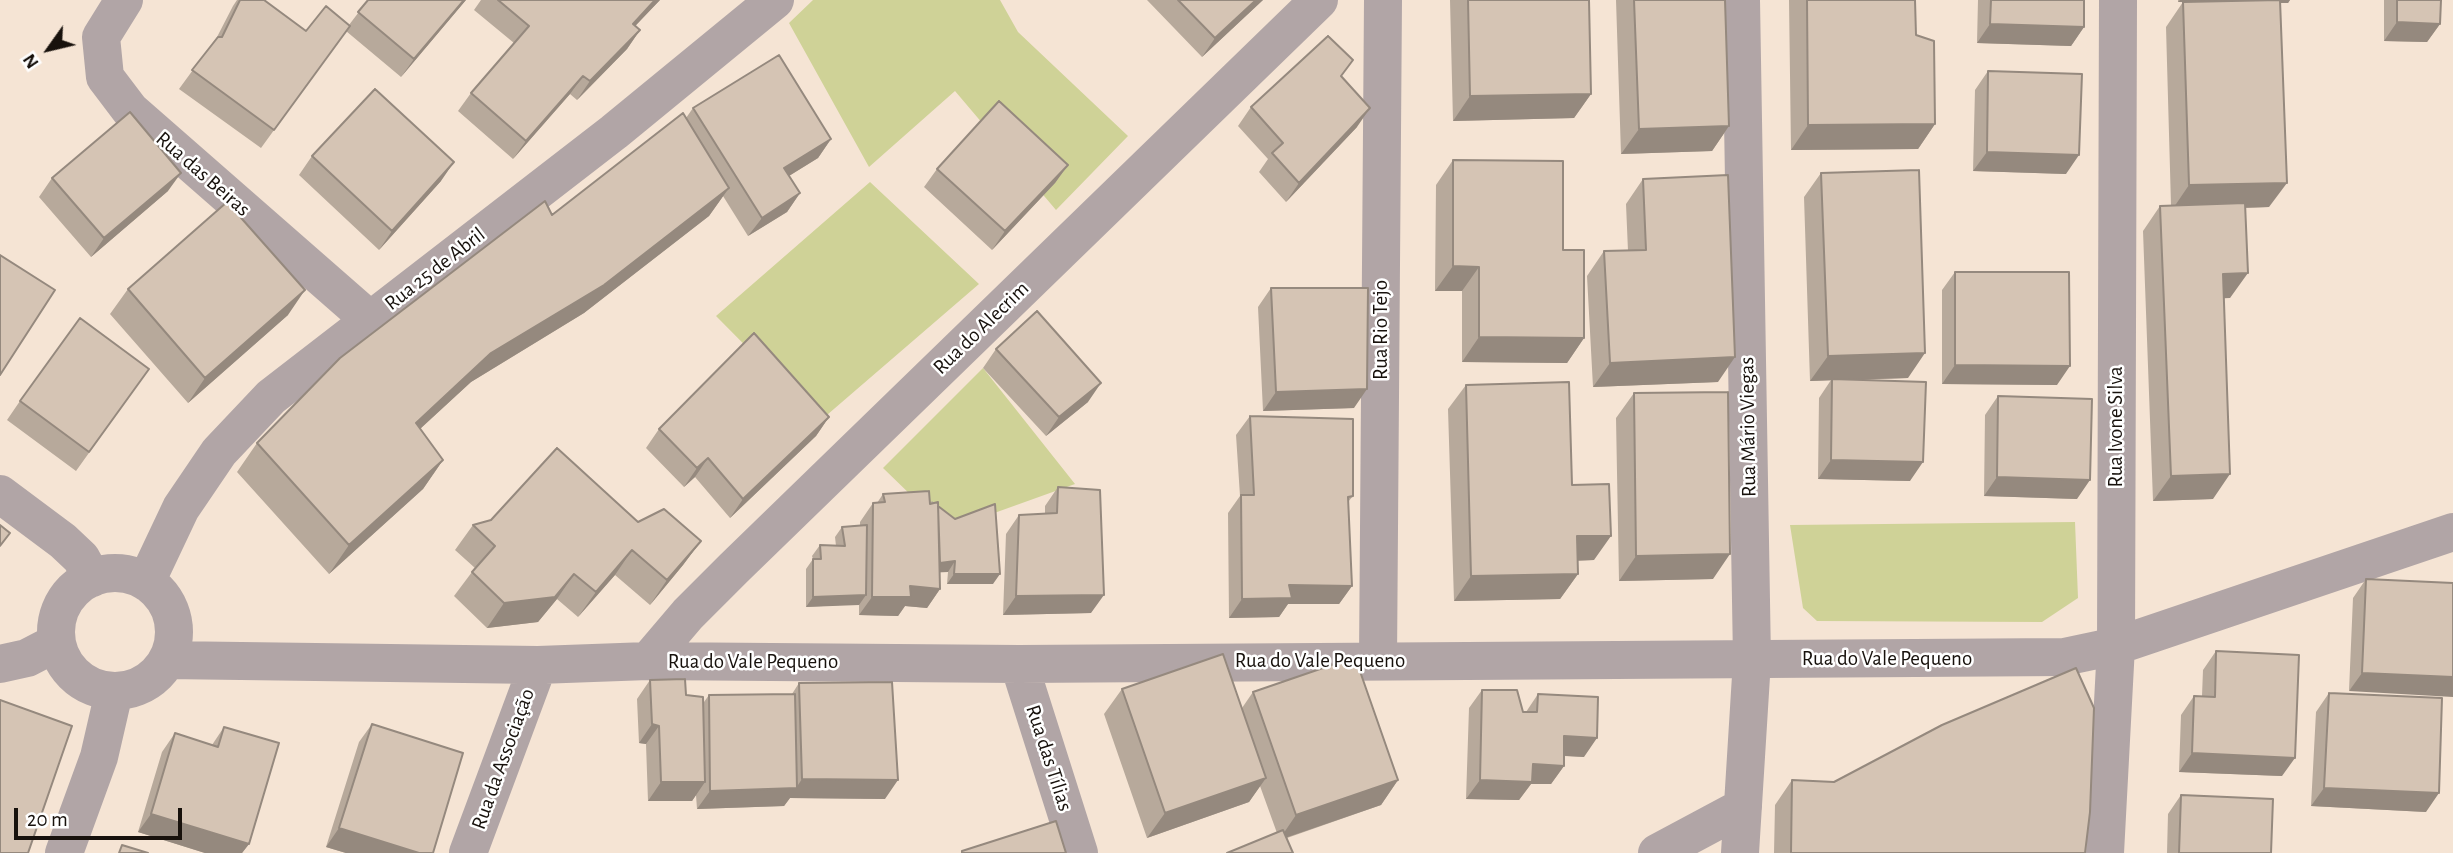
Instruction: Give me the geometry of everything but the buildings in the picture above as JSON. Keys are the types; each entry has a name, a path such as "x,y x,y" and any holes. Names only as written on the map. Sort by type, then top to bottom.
{"street":[{"name":"Rua das Beiras","path":"124,0 101,37 105,77 130,110 370,320"},
{"name":"Rua 25 de Abril","path":"146,583 181,508 219,452 271,397 614,131 775,0"},
{"name":"Rua do Alecrim","path":"648,661 688,614 734,568 1319,0"},
{"name":"Rua Rio Tejo","path":"1378,660 1383,0"},
{"name":"Rua Mário Viegas","path":"1740,853 1752,660 1741,0"},
{"name":"Rua Ivone Silva","path":"2105,853 2116,646 2118,0"},
{"path":"0,494 63,541 81,558 92,578"},
{"name":"Rua do Vale Pequeno","path":"167,660 538,665 648,661 1019,664 2064,657 2116,646 2453,532"},
{"path":"105,574 133,576 146,583 160,594 174,626 173,643 167,660 153,677 135,688 114,692 93,688 76,678 64,662 56,643 56,627 63,604 78,586 105,574"},
{"path":"0,664 27,658 56,643"},
{"name":"Rua das Tílias","path":"1019,664 1079,853"},
{"name":"Rua da Associação","path":"468,853 538,665"},
{"path":"64,853 99,757 114,692"},
{"path":"1657,853 1743,807"}],"green space":[{"path":"813,0 1000,0 1018,32 1128,136 1056,210 955,91 869,167 789,23"},
{"path":"870,182 979,284 820,421 716,316"},
{"path":"983,368 1075,484 947,530 883,468"},
{"path":"2075,522 2078,598 2042,622 1817,621 1803,608 1790,525"}]}
